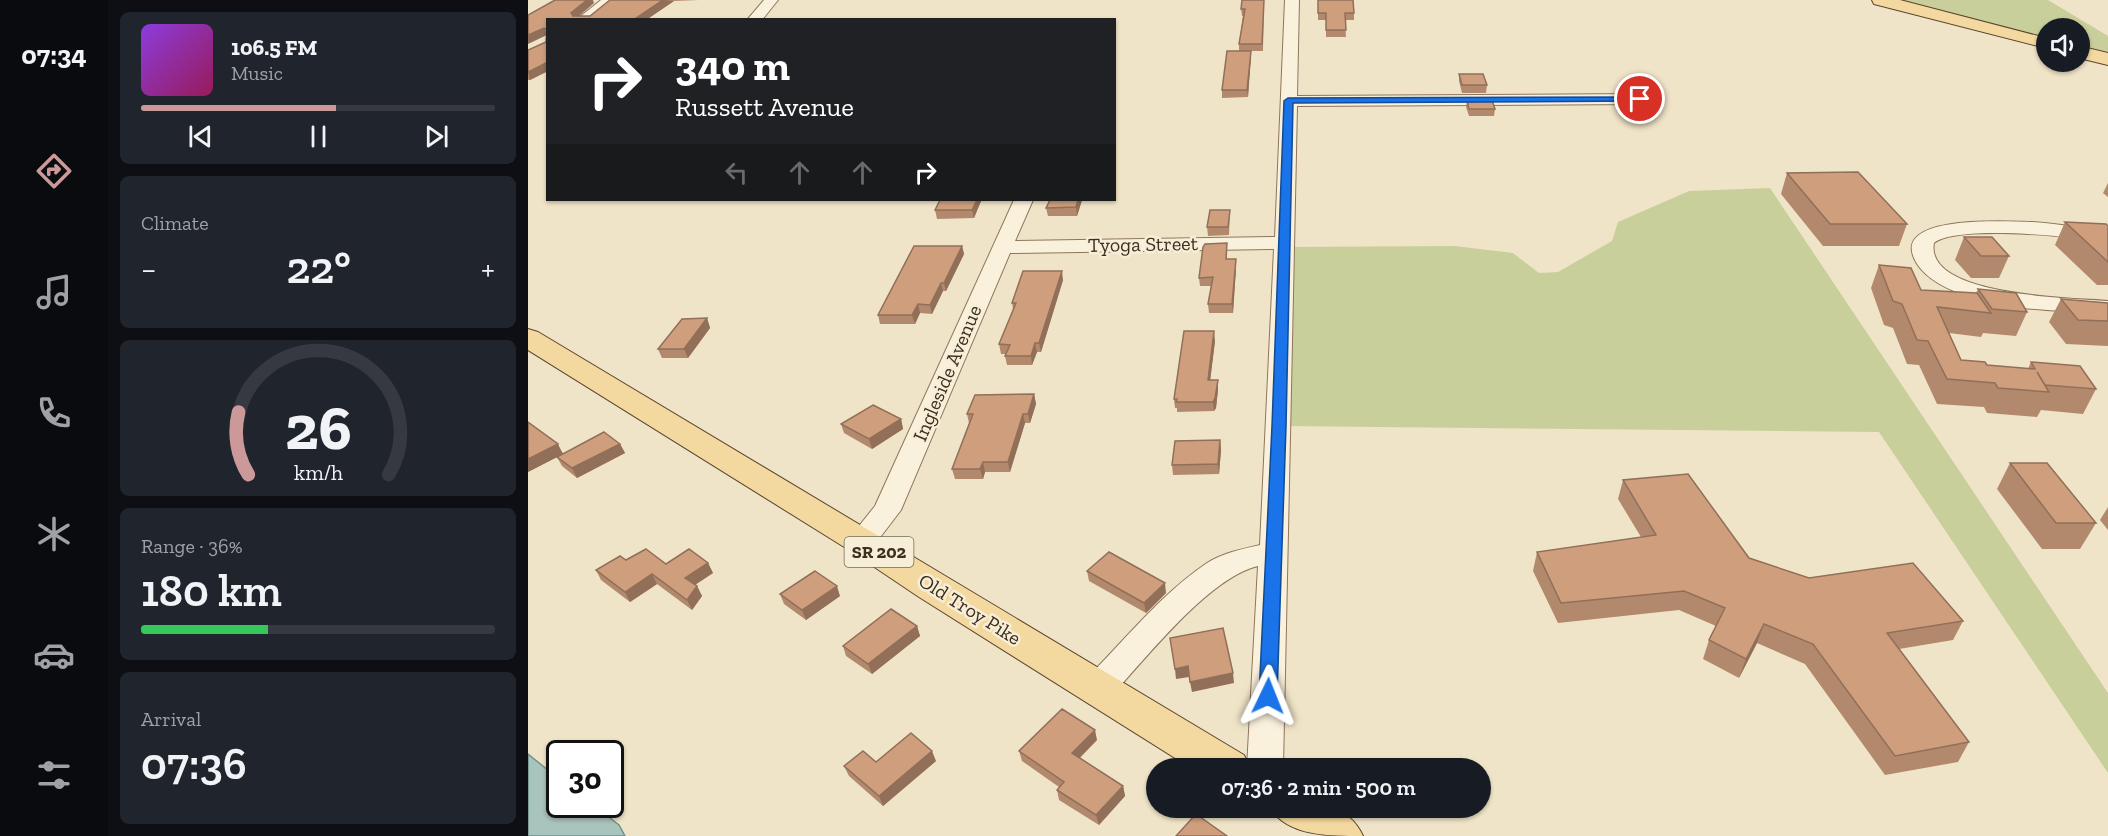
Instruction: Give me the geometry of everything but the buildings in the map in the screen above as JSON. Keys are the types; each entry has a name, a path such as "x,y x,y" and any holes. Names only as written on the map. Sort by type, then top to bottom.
{"main road":[{"path":"1880,0 2036,40"},
{"path":"2090,55 2108,59"},
{"name":"Old Troy Pike","path":"528,338 862,541 932,587 1212,758"},
{"path":"1310,818 1340,836"}],"street":[{"path":"586,18 610,0"},
{"path":"756,18 771,0"},
{"path":"1265,758 1292,0"},
{"path":"1288,101 1640,99"},
{"name":"Ingleside Avenue","path":"862,541 887,510 1023,201"},
{"path":"2108,242 2058,228 1956,229 1931,235 1924,241 1922,248 1923,256 1937,272 1951,281 1978,292 2023,301 2074,303 2108,308"},
{"name":"Tyoga Street","path":"1001,247 1284,243"},
{"path":"1098,688 1186,596 1219,570 1240,560 1274,552"}],"green space":[{"path":"1890,0 2048,0 2078,18 2036,18 2036,37"},
{"path":"2090,25 2108,36 2108,56 2090,52"},
{"path":"1770,188 2108,693 2108,773 1879,432 1279,426 1284,247 1455,246 1513,253 1539,273 1558,272 1612,241 1618,222 1689,191"}],"water":[{"path":"528,754 546,769 546,818 610,818 619,825 625,836 528,836"}],"route":[{"path":"1268,696 1279,426 1288,101 1640,99"}]}
